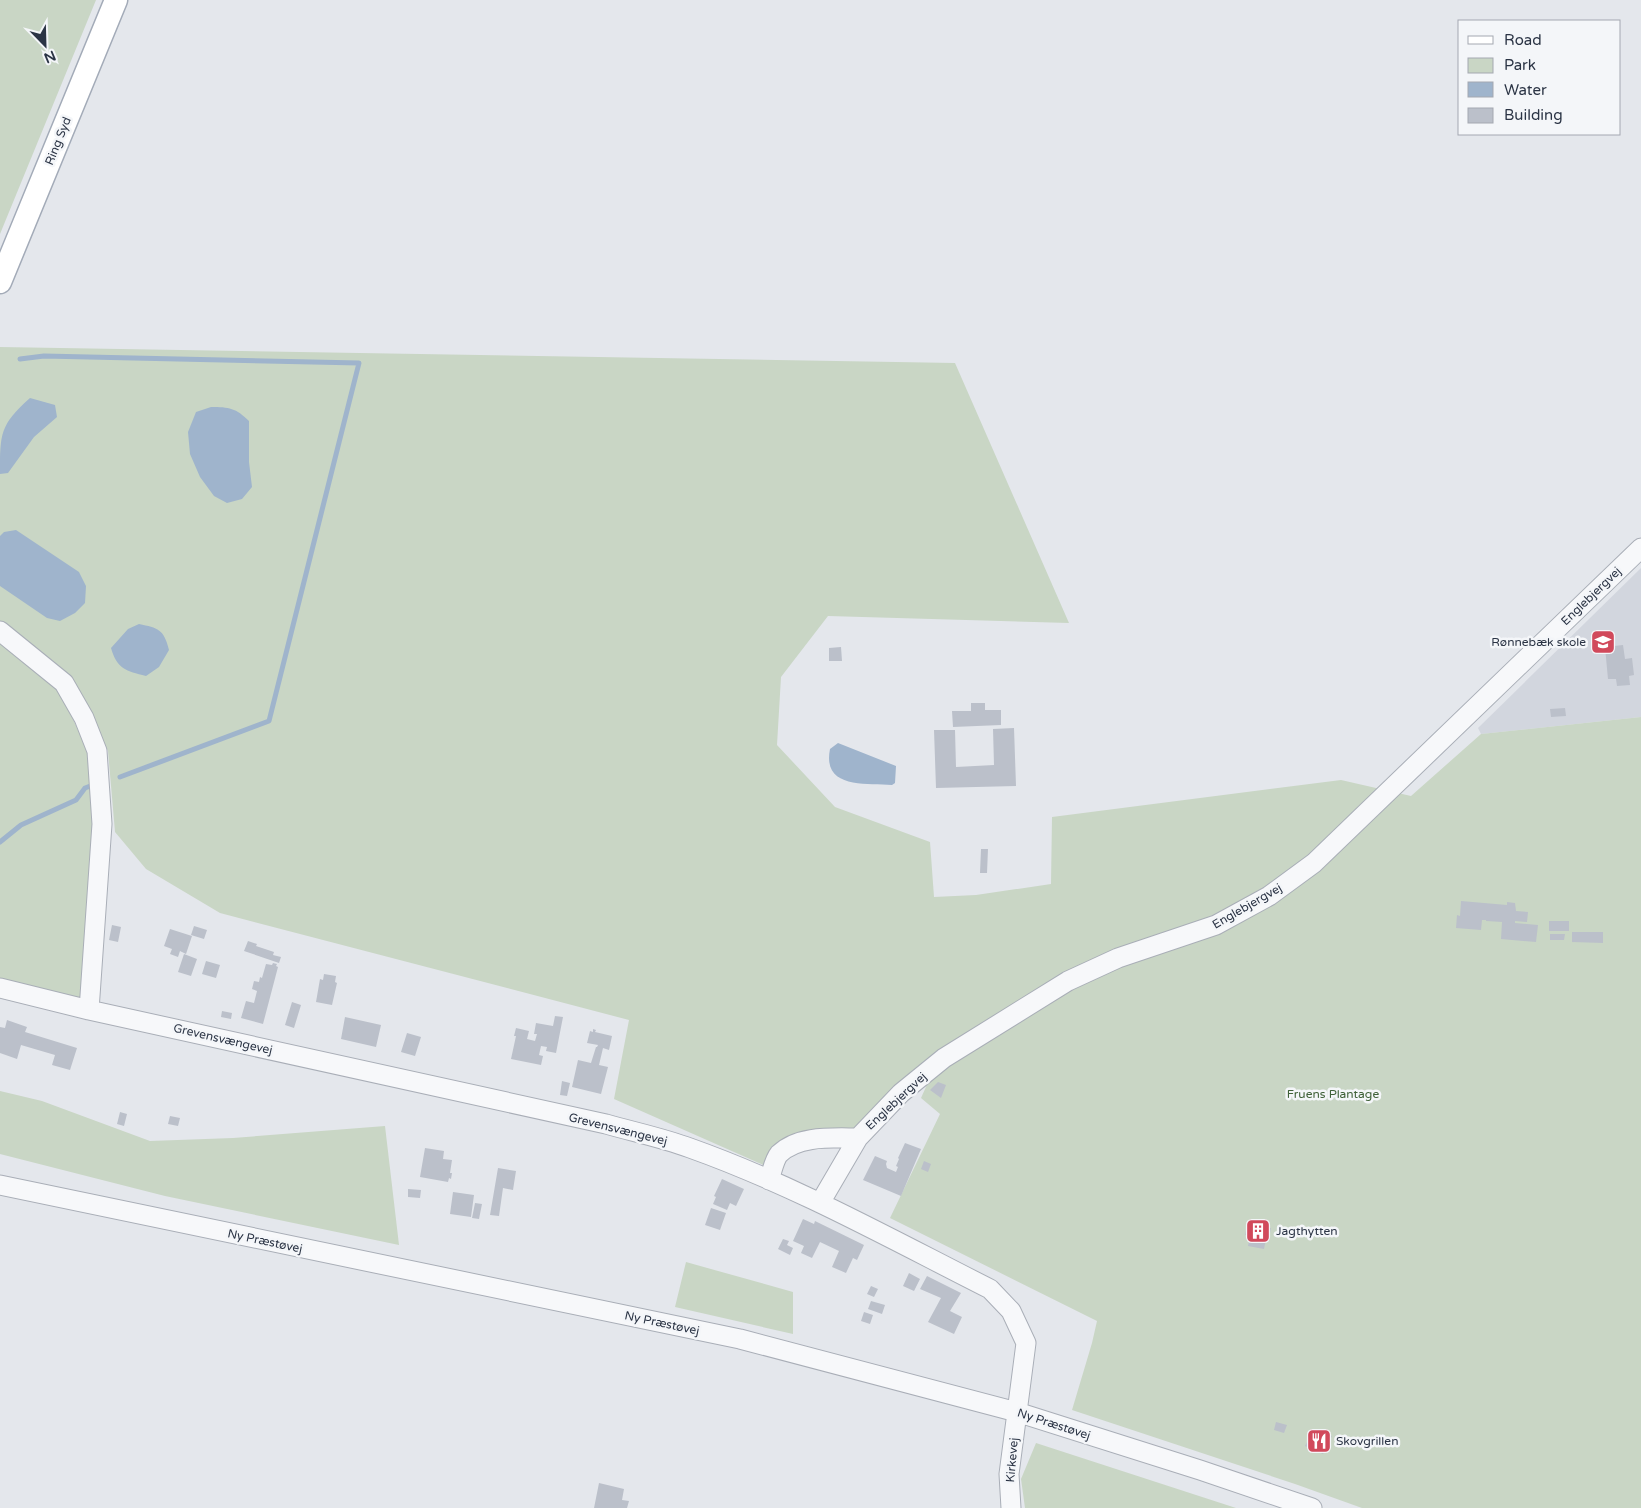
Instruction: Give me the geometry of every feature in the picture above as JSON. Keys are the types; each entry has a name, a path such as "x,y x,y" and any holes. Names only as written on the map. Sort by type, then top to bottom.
{"main road":[{"name":"Ring Syd","path":"0,282 116,0"}],"street":[{"name":"Englebjergvej","path":"820,1203 858,1138 901,1093 944,1058 1068,981 1118,958 1216,925 1269,896 1314,863 1641,548"},
{"path":"0,631 64,683 84,718 97,751 102,824 89,1010"},
{"name":"Grevensvængevej","path":"0,988 89,1010 606,1124 689,1147 769,1180 820,1203 990,1289 1012,1311 1026,1343 1017,1412"},
{"path":"769,1180 778,1155 796,1143 821,1139 858,1138"},
{"name":"Ny Præstøvej","path":"0,1185 740,1339 1017,1412 1312,1508"},
{"name":"Kirkevej","path":"1011,1508 1009,1474 1017,1412"}],"shaded area":[{"name":"Rønnebæk skole","path":"1641,568 1641,717 1481,734 1478,728"}],"green space":[{"path":"0,0 96,0 0,234"},
{"name":"Fruens Plantage","path":"0,347 955,363 1069,623 828,616 781,677 777,745 835,807 930,842 934,897 976,895 1051,884 1052,817 1341,780 1411,796 1481,734 1641,717 1641,1508 1362,1508 1072,1410 1097,1321 890,1218 940,1114 921,1098 943,1049 857,1130 797,1136 768,1167 614,1099 629,1020 220,913 146,869 115,832 108,751 73,685 9,626 0,621"},
{"path":"0,641 60,689 88,753 94,817 82,999 0,979"},
{"path":"0,1091 42,1101 150,1141 233,1138 385,1126 399,1245 165,1196 0,1154"},
{"path":"686,1262 793,1292 793,1334 675,1307"},
{"path":"1036,1443 1236,1508 1025,1508 1021,1479"}],"water":[{"path":"30,398 55,405 57,417 34,437 8,473 0,474 0,449 7,423"},
{"path":"211,407 232,409 249,421 249,462 252,487 242,499 227,503 214,496 200,477 190,454 188,432 196,412"},
{"path":"16,530 79,572 86,586 85,603 75,613 60,621 47,618 0,586 0,536 4,532"},
{"path":"139,624 156,628 165,638 169,650 159,667 146,676 119,665 111,648 128,629"},
{"path":"838,743 896,766 895,783 892,785 858,783 839,777 833,771 829,762 830,749"}],"building":[{"path":"1623,645 1625,659 1632,658 1634,675 1629,676 1630,685 1617,686 1616,679 1608,679 1605,647"},
{"path":"841,647 842,661 829,661 829,648"},
{"path":"971,703 985,703 985,710 1001,710 1001,725 953,727 952,711 971,711"},
{"path":"1565,708 1566,716 1551,717 1550,709"},
{"path":"1014,728 1016,786 936,788 934,730 955,730 956,767 994,765 993,729"},
{"path":"981,849 988,849 987,873 980,873"},
{"path":"1461,901 1507,905 1507,902 1515,903 1516,911 1528,912 1527,922 1515,921 1515,923 1538,925 1536,942 1501,939 1502,922 1482,920 1481,930 1456,928 1457,915 1460,916"},
{"path":"1549,921 1569,921 1569,931 1549,931"},
{"path":"112,925 121,927 118,942 109,940"},
{"path":"194,926 207,930 204,939 191,935"},
{"path":"170,929 192,936 186,954 180,951 178,957 170,954 172,949 164,946"},
{"path":"1572,932 1603,932 1603,943 1572,942"},
{"path":"1550,934 1565,934 1564,940 1550,940"},
{"path":"248,941 274,952 273,955 281,957 279,963 244,951"},
{"path":"184,954 197,959 191,976 178,972"},
{"path":"206,961 220,965 216,978 202,974"},
{"path":"273,963 277,964 276,966 278,967 263,1024 241,1018 246,1001 254,1003 257,991 252,989 254,981 259,982 266,964 272,965"},
{"path":"324,974 336,976 335,982 337,983 332,1005 316,1002 320,979 323,980"},
{"path":"292,1002 301,1005 294,1028 285,1025"},
{"path":"222,1011 232,1013 231,1019 221,1017"},
{"path":"555,1016 563,1017 556,1053 546,1051 547,1047 541,1046 539,1055 543,1056 541,1065 511,1059 516,1028 529,1031 527,1039 535,1041 537,1034 534,1034 536,1023 553,1026"},
{"path":"345,1017 381,1025 376,1047 341,1039"},
{"path":"7,1020 27,1027 25,1032 77,1048 70,1070 52,1065 55,1055 21,1045 17,1059 0,1053 0,1027 5,1028"},
{"path":"593,1029 596,1030 595,1032 612,1036 609,1050 603,1048 599,1065 608,1067 601,1094 572,1087 578,1060 591,1063 598,1045 587,1043 590,1031 593,1032"},
{"path":"407,1033 421,1037 415,1056 401,1052"},
{"path":"562,1081 570,1083 567,1096 560,1095"},
{"path":"938,1082 946,1085 941,1098 930,1090"},
{"path":"120,1112 127,1114 124,1126 117,1124"},
{"path":"170,1116 180,1118 178,1126 168,1124"},
{"path":"905,1143 921,1149 901,1196 863,1180 875,1156 887,1161 887,1168 896,1172 898,1158"},
{"path":"425,1148 444,1151 443,1159 452,1160 451,1179 449,1178 448,1182 420,1177"},
{"path":"924,1161 931,1164 928,1172 921,1169"},
{"path":"498,1168 516,1171 513,1190 503,1188 499,1216 490,1215"},
{"path":"722,1179 744,1189 736,1206 730,1203 727,1210 713,1204 716,1197 714,1196"},
{"path":"408,1189 421,1190 420,1198 408,1197"},
{"path":"453,1192 474,1195 471,1217 450,1214"},
{"path":"475,1203 482,1204 479,1219 472,1218"},
{"path":"711,1208 726,1213 720,1230 705,1225"},
{"path":"803,1219 814,1224 815,1221 864,1245 857,1260 853,1258 846,1273 832,1267 839,1251 820,1242 812,1258 801,1253 804,1246 793,1241"},
{"name":"Jagthytten","path":"1248,1220 1265,1223 1264,1226 1271,1228 1269,1239 1266,1239 1264,1249 1248,1246 1250,1236 1245,1235"},
{"path":"783,1239 789,1241 787,1245 793,1248 790,1255 778,1249"},
{"path":"909,1273 920,1279 914,1291 903,1286"},
{"path":"927,1276 961,1293 950,1311 962,1317 954,1334 928,1322 941,1298 920,1289"},
{"path":"871,1286 878,1289 874,1297 867,1294"},
{"path":"871,1301 885,1305 882,1314 868,1309"},
{"path":"864,1312 873,1315 870,1324 861,1321"},
{"path":"1276,1422 1287,1425 1284,1433 1274,1430"},
{"name":"Skovgrillen","path":"1321,1430 1332,1436 1323,1454 1305,1446 1312,1432 1319,1435"},
{"path":"599,1483 624,1489 622,1500 629,1501 627,1508 594,1508"}],"waterway":[{"path":"20,359 44,356 359,363 269,721 120,777"},
{"path":"0,842 21,825 76,800 85,788 93,785"}],"place":[{"name":"Rønnebæk skole","path":"1603,642"},
{"name":"Jagthytten","path":"1258,1231"},
{"name":"Skovgrillen","path":"1319,1441"}]}
